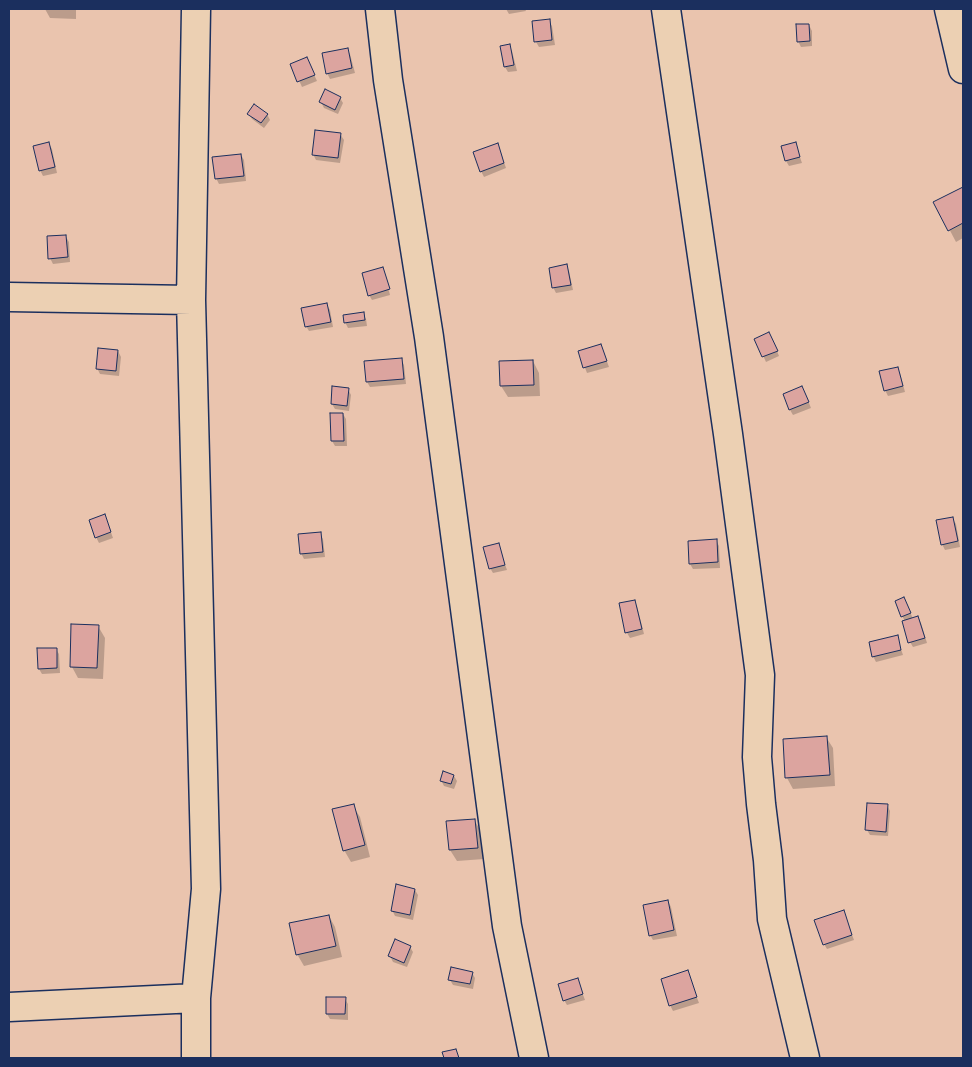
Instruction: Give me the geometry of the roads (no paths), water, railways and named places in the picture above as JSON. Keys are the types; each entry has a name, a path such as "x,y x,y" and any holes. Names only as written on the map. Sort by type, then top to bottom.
{"street":[{"path":"196,9 191,300 206,889 196,998 196,1058"},
{"path":"380,9 388,80 430,346 507,926 534,1058"},
{"path":"666,9 728,434 760,675 758,757 772,919 805,1058"},
{"path":"949,9 963,69"},
{"path":"9,297 191,300"},
{"path":"9,1007 196,998"}]}
